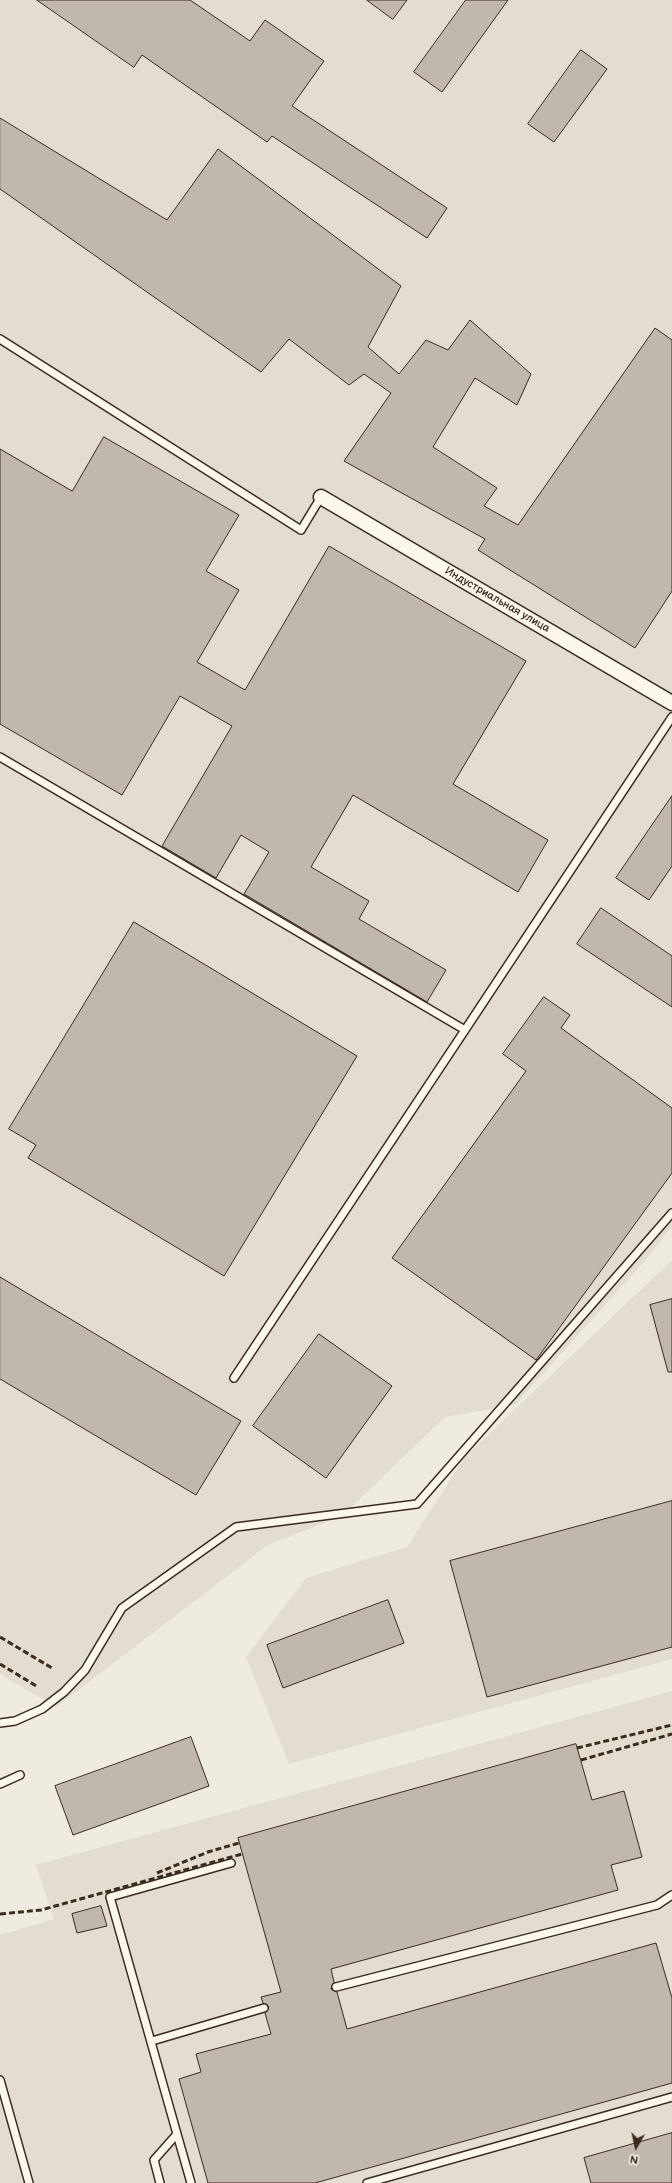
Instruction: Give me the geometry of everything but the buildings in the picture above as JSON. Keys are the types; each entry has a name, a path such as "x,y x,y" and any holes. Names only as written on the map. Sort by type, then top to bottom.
{"street":[{"name":"Индустриальная улица","path":"321,497 672,703"}],"lane":[{"path":"0,339 301,530 321,497"},
{"path":"234,1378 672,717"},
{"path":"0,757 464,1030"},
{"path":"0,1723 15,1721 42,1709 64,1692 85,1670 122,1608 236,1527 417,1504 672,1213"},
{"path":"0,1784 20,1775"},
{"path":"191,2183 110,1897 231,1862"},
{"path":"336,1987 657,1905 672,1895"},
{"path":"152,2041 264,2008"},
{"path":"0,2080 29,2183"},
{"path":"367,2183 672,2097"},
{"path":"160,2183 154,2160 177,2134"}],"shaded area":[{"path":"0,0 672,0 672,1227 643,1263 515,1405 445,1417 342,1516 268,1545 56,1707 0,1674"},
{"path":"672,1260 672,1659 289,1764 246,1657 306,1578 407,1547 465,1457"},
{"path":"672,1691 672,2183 0,2183 0,1935 54,1919 36,1865"}],"railway":[{"path":"0,1637 52,1668"},
{"path":"0,1664 38,1687"},
{"path":"577,1748 672,1725"},
{"path":"581,1760 672,1734"},
{"path":"157,1873 208,1852 239,1843"},
{"path":"0,1914 41,1910 242,1854"}]}
